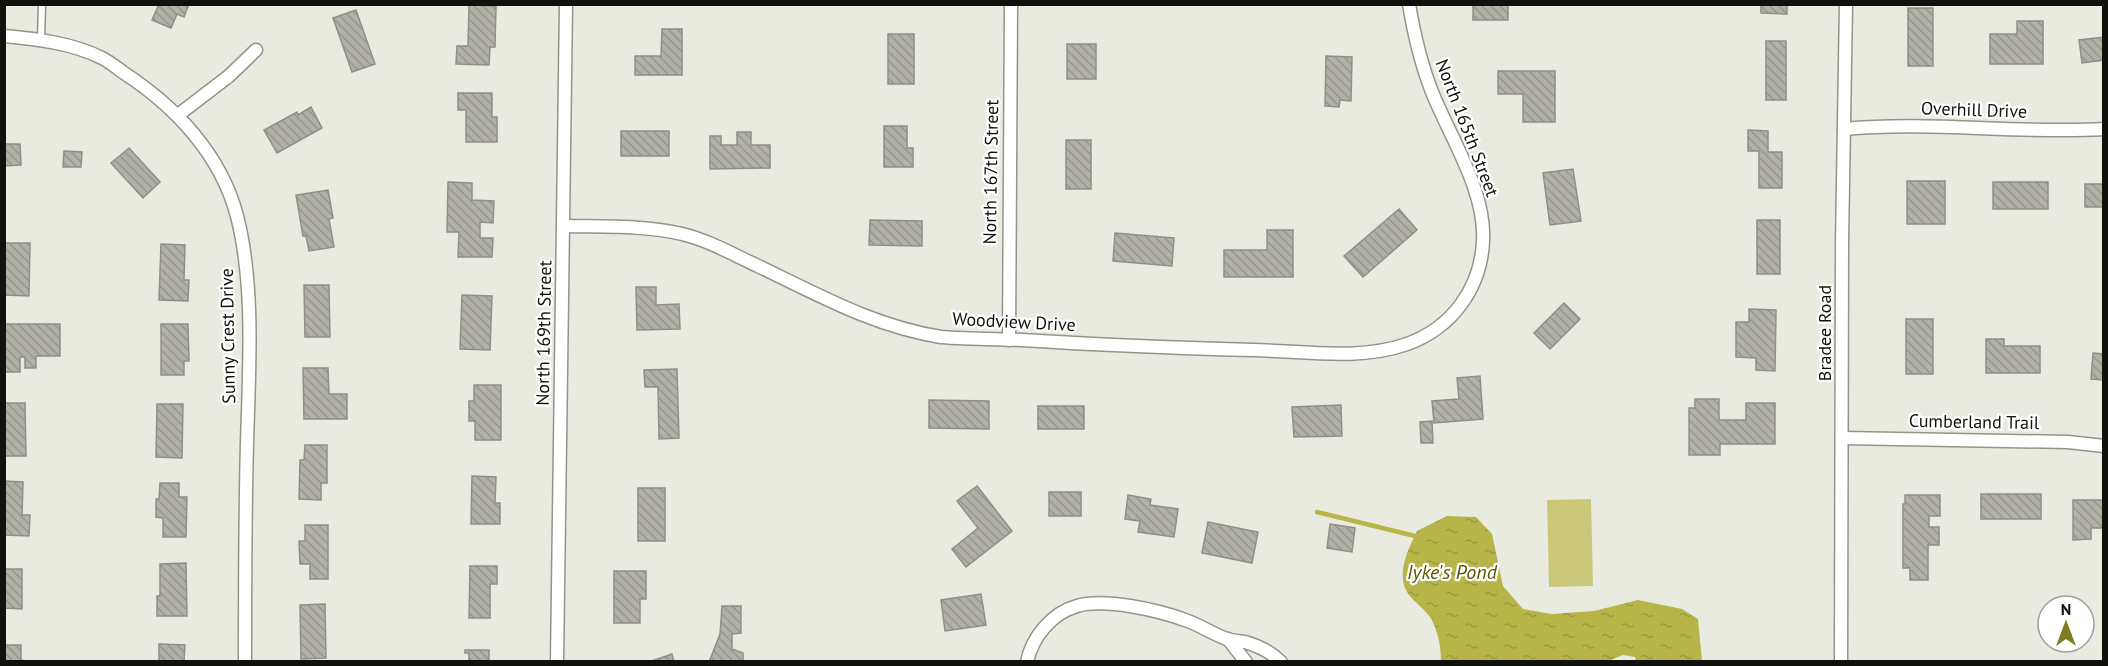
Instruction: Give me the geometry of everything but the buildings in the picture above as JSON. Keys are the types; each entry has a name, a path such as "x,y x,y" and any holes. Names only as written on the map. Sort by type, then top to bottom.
{"street":[{"name":"North 169th Street","path":"557,662 566,4"},
{"name":"North 167th Street","path":"1009,340 1011,4"},
{"name":"North 165th Street","path":"1409,4 1422,63 1432,92 1474,187 1481,217 1483,240 1480,265 1466,298"},
{"name":"Bradee Road","path":"1841,662 1846,4"},
{"name":"Sunny Crest Drive","path":"4,36 41,40 74,48 101,58 153,93 178,115 208,154 229,192 237,218 246,274 249,354 245,662"},
{"path":"178,115 229,76 256,50"},
{"name":"Overhill Drive","path":"1844,129 1908,126 2103,129"},
{"name":"Woodview Drive","path":"564,226 643,228 684,234 728,252 864,317 891,326 941,337 1163,348 1316,353 1366,352 1407,344 1442,323 1462,305 1466,298"},
{"name":"Cumberland Trail","path":"1843,438 2068,442 2103,446"},
{"path":"1027,662 1029,650 1043,628 1059,614 1077,606 1116,605 1162,613 1206,628 1228,639 1264,649 1281,662"},
{"path":"1228,639 1246,662"}],"lane":[{"path":"41,40 42,4"}],"shaded area":[{"path":"1591,499 1593,586 1549,587 1547,500"}],"water":[{"name":"Iyke's Pond","path":"1447,516 1476,517 1492,534 1503,586 1523,609 1552,614 1594,611 1638,600 1682,609 1698,619 1702,661 1636,661 1635,657 1623,655 1606,662 1441,661 1433,622 1407,592 1403,580 1403,567 1417,531"}],"waterway":[{"path":"1317,512 1415,536"}]}
